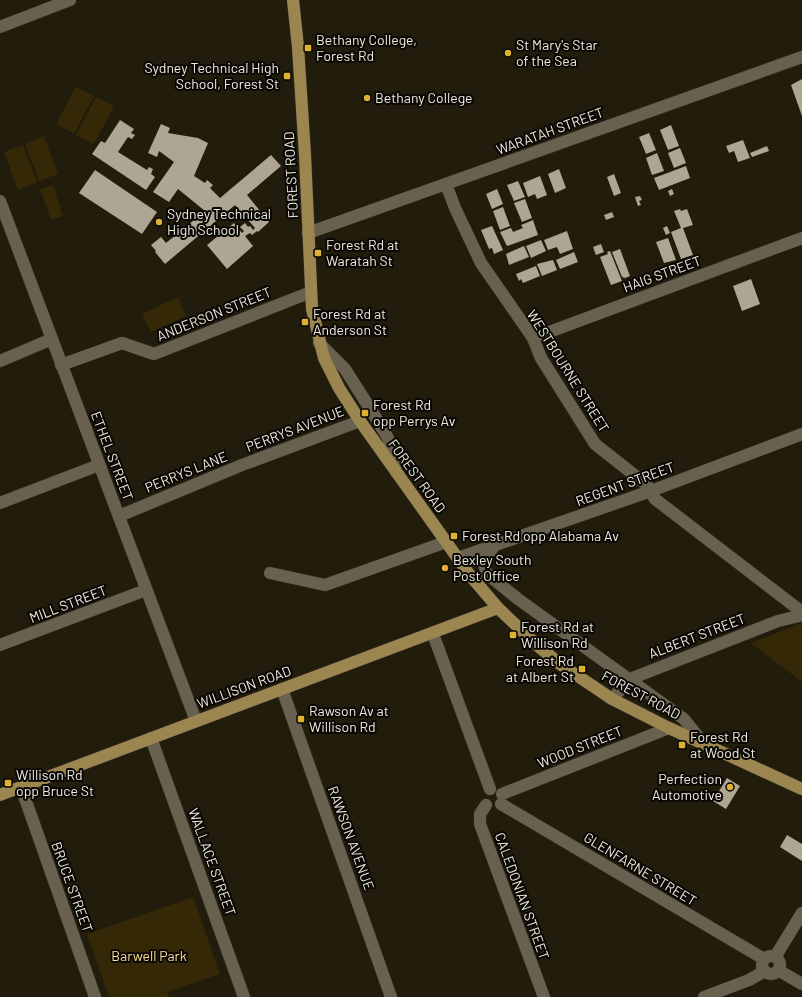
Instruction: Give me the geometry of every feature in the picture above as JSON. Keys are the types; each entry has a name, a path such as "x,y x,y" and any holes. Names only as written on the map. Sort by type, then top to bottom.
{"main road":[{"name":"FOREST ROAD","path":"293,0 303,118 311,292 315,324 319,343 331,374 360,421 446,542 498,608 560,664 612,699 669,728 802,789"},
{"name":"WILLISON ROAD","path":"0,795 433,634 498,608"}],"street":[{"path":"0,27 70,0"},
{"name":"WARATAH STREET","path":"308,233 802,57"},
{"name":"WESTBOURNE STREET","path":"446,184 455,208 481,263 533,338 541,358 596,444 647,485 655,499 802,612"},
{"name":"ETHEL STREET","path":"0,201 2,215 52,340 196,721"},
{"name":"HAIG STREET","path":"533,338 802,238"},
{"name":"ANDERSON STREET","path":"61,365 122,343 154,354 311,292"},
{"path":"0,361 52,340"},
{"path":"319,343 345,369 388,438 396,472"},
{"name":"PERRYS AVENUE","path":"242,465 360,421"},
{"name":"REGENT STREET","path":"458,558 651,491 802,434"},
{"path":"0,503 99,465"},
{"name":"PERRYS LANE","path":"119,516 242,465"},
{"path":"270,573 325,585 446,542"},
{"path":"494,546 484,563 484,570 486,574 518,599 684,719 704,744"},
{"name":"MILL STREET","path":"0,645 146,590"},
{"name":"ALBERT STREET","path":"612,699 630,679 778,621 802,615"},
{"path":"433,634 490,789"},
{"name":"RAWSON AVENUE","path":"282,689 391,997"},
{"name":"WOOD STREET","path":"501,799 669,728"},
{"name":"WALLACE STREET","path":"151,738 244,997"},
{"name":"BRUCE STREET","path":"21,787 95,997"},
{"path":"490,789 497,790 501,799 496,808 486,805 484,796 490,789"},
{"name":"GLENFARNE STREET","path":"501,799 768,963"},
{"name":"CALEDONIAN STREET","path":"486,805 480,814 480,824 544,997"},
{"path":"704,997 749,980 768,963 802,913"},
{"path":"768,963 780,964 778,970 802,984"}],"green space":[{"path":"76,87 94,96 74,134 56,124"},
{"path":"96,97 114,106 94,144 76,135"},
{"path":"44,136 58,174 39,181 25,144"},
{"path":"23,145 37,182 18,190 4,152"},
{"path":"53,185 63,216 51,220 40,189"},
{"path":"178,297 186,316 151,332 142,314"},
{"path":"799,624 802,625 802,682 751,643"},
{"name":"Barwell Park","path":"193,897 220,974 167,992 169,997 109,997 87,934"}],"building":[{"path":"802,79 802,116 791,85"},
{"path":"120,120 134,129 131,133 135,135 132,139 128,137 118,152 147,170 149,167 153,169 151,174 155,177 146,190 92,154 101,141 105,143"},
{"path":"161,124 170,128 168,133 198,138 208,143 194,176 205,183 207,180 213,185 210,188 220,198 271,155 281,166 247,195 269,222 258,232 257,231 252,235 250,233 245,236 253,246 227,269 207,245 234,223 242,233 244,231 240,227 245,223 253,230 255,228 235,205 165,264 151,245 161,237 166,243 205,211 178,189 169,202 153,192 174,162 159,151 157,157 148,153"},
{"path":"671,125 679,146 668,150 660,130"},
{"path":"649,133 656,150 646,154 639,137"},
{"path":"743,140 750,158 738,162 734,151 729,153 726,146"},
{"path":"767,146 769,151 752,157 750,153"},
{"path":"680,148 686,163 674,168 668,153"},
{"path":"657,153 664,171 652,175 646,158"},
{"path":"686,166 690,178 659,190 654,178"},
{"path":"559,169 566,188 555,193 548,174"},
{"path":"95,170 157,212 142,234 79,193"},
{"path":"614,174 621,193 614,196 607,177"},
{"path":"540,176 547,195 537,199 535,194 528,197 523,183"},
{"path":"518,181 525,197 514,201 507,185"},
{"path":"497,189 503,204 492,209 486,194"},
{"path":"672,189 674,194 670,196 668,191"},
{"path":"640,196 642,200 639,201 641,205 638,206 635,197"},
{"path":"525,199 532,218 522,222 514,203"},
{"path":"503,207 510,226 500,230 493,211"},
{"path":"680,209 681,211 687,209 693,225 683,228 693,255 681,259 671,232 681,228 674,211"},
{"path":"612,212 614,217 606,220 604,215"},
{"path":"533,220 538,235 507,246 500,232 511,228 513,232 523,228 521,225"},
{"path":"492,226 503,250 494,254 492,248 489,249 481,230"},
{"path":"667,226 670,233 666,235 663,228"},
{"path":"567,231 573,249 560,254 557,247 548,250 544,240"},
{"path":"668,238 676,260 664,263 656,242"},
{"path":"541,240 546,251 531,258 526,246"},
{"path":"601,244 604,252 596,255 593,247"},
{"path":"524,246 529,257 509,265 506,254"},
{"path":"620,249 630,276 625,278 622,277 612,252"},
{"path":"610,251 622,281 611,285 600,257 608,254 607,252"},
{"path":"574,252 578,262 560,269 556,260"},
{"path":"553,260 557,270 542,276 537,264"},
{"path":"536,266 540,276 523,283 521,279 519,281 516,274"},
{"path":"751,279 760,304 742,311 733,286"},
{"path":"727,778 740,786 726,809 713,801"},
{"path":"787,835 802,844 802,861 780,847"}],"place":[{"name":"Bethany College, Forest Rd","path":"308,48"},
{"name":"St Mary's Star of the Sea","path":"508,53"},
{"name":"Sydney Technical High School, Forest St","path":"287,76"},
{"name":"Bethany College","path":"367,98"},
{"name":"Sydney Technical High School","path":"159,222"},
{"name":"Forest Rd at Waratah St","path":"318,253"},
{"name":"Forest Rd at Anderson St","path":"305,322"},
{"name":"Forest Rd opp Perrys Av","path":"365,413"},
{"name":"Forest Rd opp Alabama Av","path":"454,536"},
{"name":"Bexley South Post Office","path":"445,568"},
{"name":"Forest Rd at Willison Rd","path":"513,635"},
{"name":"Forest Rd at Albert St","path":"582,669"},
{"name":"Rawson Av at Willison Rd","path":"301,719"},
{"name":"Forest Rd at Wood St","path":"682,745"},
{"name":"Willison Rd opp Bruce St","path":"8,783"},
{"name":"Perfection Automotive","path":"730,787"}]}
